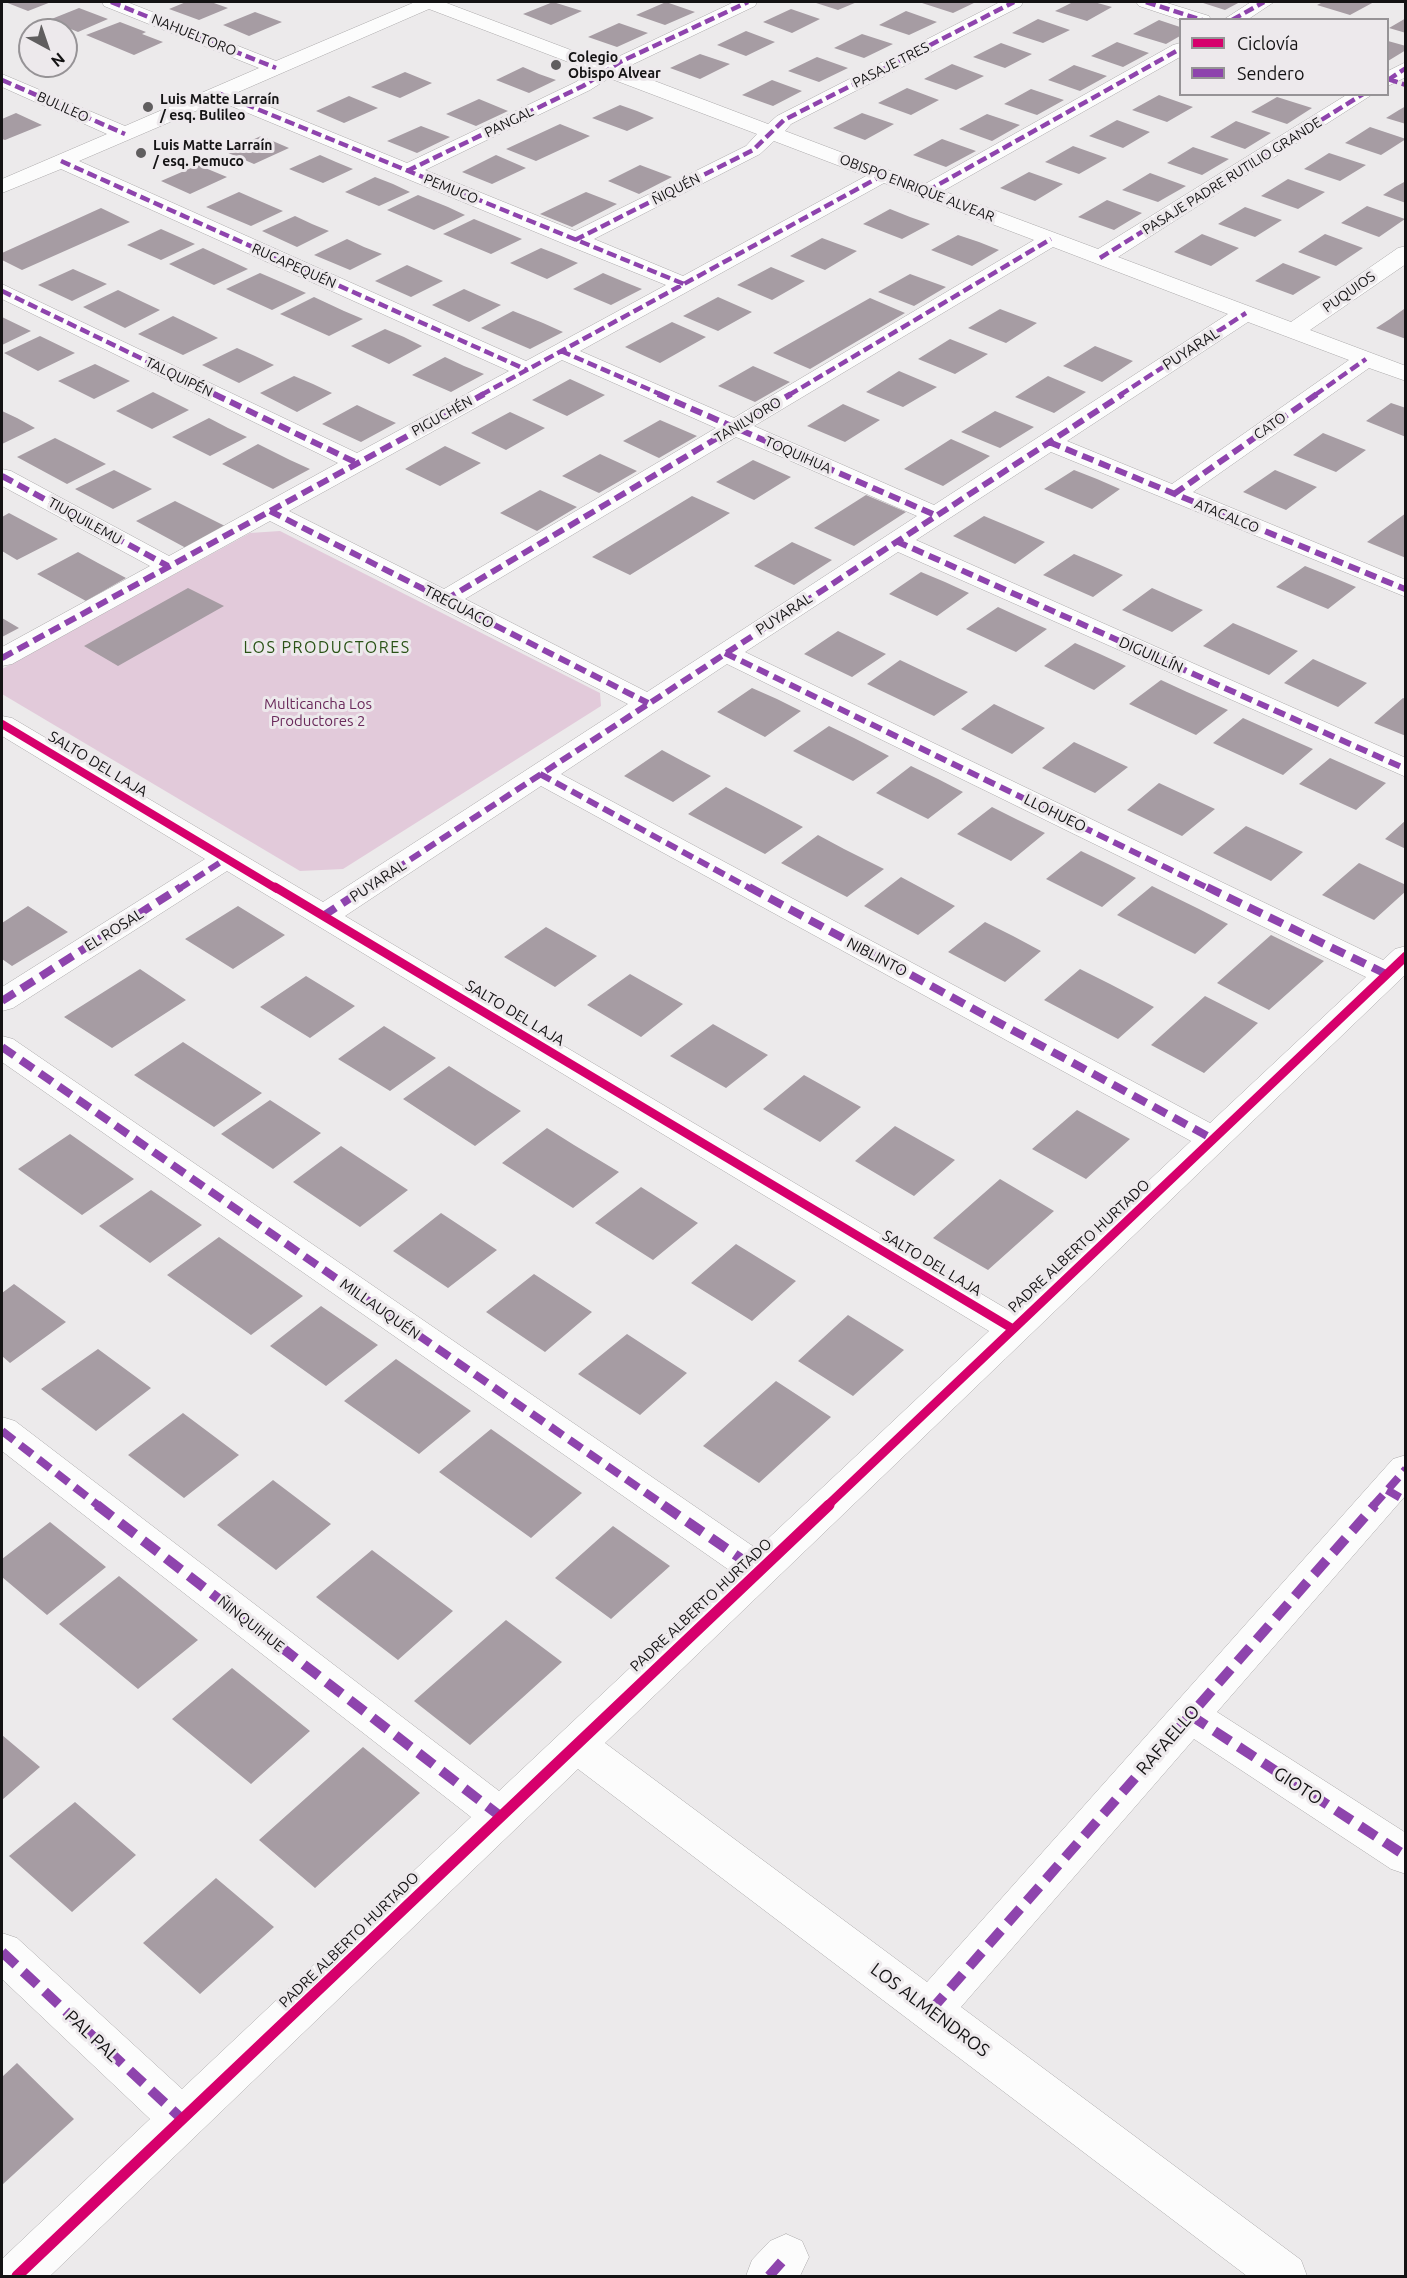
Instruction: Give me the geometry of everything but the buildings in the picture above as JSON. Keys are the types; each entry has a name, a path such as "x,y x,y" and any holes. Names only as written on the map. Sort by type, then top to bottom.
{"street":[{"name":"NAHUELTORO","path":"111,2 276,68"},
{"path":"2,187 429,2"},
{"name":"OBISPO ENRIQUE ALVEAR","path":"429,2 1406,374"},
{"name":"PANGAL","path":"407,171 583,86 620,63 748,2"},
{"name":"PASAJE TRES","path":"771,132 784,120 1014,2"},
{"path":"1146,2 1196,18"},
{"path":"1236,18 1264,2"},
{"path":"927,191 1179,50"},
{"path":"1389,78 1406,68"},
{"path":"1389,79 1406,85"},
{"name":"BULILEO","path":"2,80 124,134"},
{"name":"PEMUCO","path":"218,93 684,284"},
{"name":"PASAJE PADRE RUTILIO GRANDE","path":"1100,258 1360,96"},
{"name":"ÑIQUÉN","path":"575,240 753,150 771,132"},
{"name":"RUCAPEQUÉN","path":"61,161 527,370"},
{"name":"PIGUCHÉN","path":"2,658 883,175"},
{"name":"TANILVORO","path":"445,600 1051,239"},
{"name":"PUQUIOS","path":"1293,331 1406,253"},
{"name":"TALQUIPÉN","path":"2,291 357,463"},
{"name":"PUYARAL","path":"323,916 1246,313"},
{"name":"TOQUIHUA","path":"561,351 935,515"},
{"name":"CATO","path":"1174,494 1366,359"},
{"name":"ATACALCO","path":"1049,442 1405,589"},
{"name":"TIUQUILEMU","path":"2,476 168,566"},
{"name":"TREGUACO","path":"270,511 648,703"},
{"name":"DIGUILLÍN","path":"896,541 1406,769"},
{"name":"LLOHUEO","path":"725,653 1396,965"},
{"name":"SALTO DEL LAJA","path":"5,730 227,858 1013,1329"},
{"name":"NIBLINTO","path":"540,774 1214,1139"},
{"name":"EL ROSAL","path":"2,1001 227,858"},
{"name":"PADRE ALBERTO HURTADO","path":"17,2277 1396,965"},
{"name":"MILLAUQUÉN","path":"2,1047 759,1571"},
{"name":"ÑINQUIHUE","path":"2,1431 500,1816"},
{"name":"RAFAELLO","path":"931,2010 1190,1715 1399,1487"},
{"name":"GIOTO","path":"1190,1715 1406,1856"},
{"name":"LOS ALMENDROS","path":"576,1744 1284,2277"},
{"name":"PAL PAL","path":"2,1952 183,2119"}],"green space":[{"name":"Multicancha Los Productores 2","path":"280,531 600,693 601,706 343,869 300,871 2,694 2,669 250,533"}],"marked path":[{"path":"111,2 276,68"},
{"path":"407,171 583,86 620,62 748,2"},
{"path":"575,240 753,150 784,120 1014,2"},
{"path":"1146,2 1196,18"},
{"path":"1236,18 1264,2"},
{"path":"927,191 1179,50"},
{"path":"1389,79 1406,68"},
{"path":"1389,79 1406,85"},
{"path":"2,80 125,134"},
{"path":"218,93 684,284"},
{"path":"1100,258 1360,96"},
{"path":"61,161 527,370"},
{"path":"2,658 883,175"},
{"path":"445,600 1051,239"},
{"path":"2,291 357,463"},
{"path":"323,916 1246,313"},
{"path":"561,351 935,515"},
{"path":"1174,494 1366,359"},
{"path":"1049,442 1405,589"},
{"path":"2,476 168,566"},
{"path":"270,511 648,703"},
{"path":"896,541 1406,769"},
{"path":"725,653 1386,974"},
{"path":"540,774 1213,1139"},
{"path":"2,1001 227,858"},
{"path":"2,1047 759,1571"},
{"path":"2,1431 500,1816"},
{"path":"931,2010 1406,1469"},
{"path":"1387,1490 1406,1501"},
{"path":"1190,1715 1406,1856"},
{"path":"2,1952 182,2119"},
{"path":"769,2276 786,2257"}],"cycle path":[{"path":"2,724 1013,1329"},
{"path":"17,2276 1406,956"}],"place":[{"name":"Colegio Obispo Alvear","path":"556,65"},
{"name":"Luis Matte Larraín / esq. Bulileo","path":"148,107"},
{"name":"Luis Matte Larraín / esq. Pemuco","path":"141,153"}],"district":[{"name":"LOS PRODUCTORES","path":"327,648"}]}
